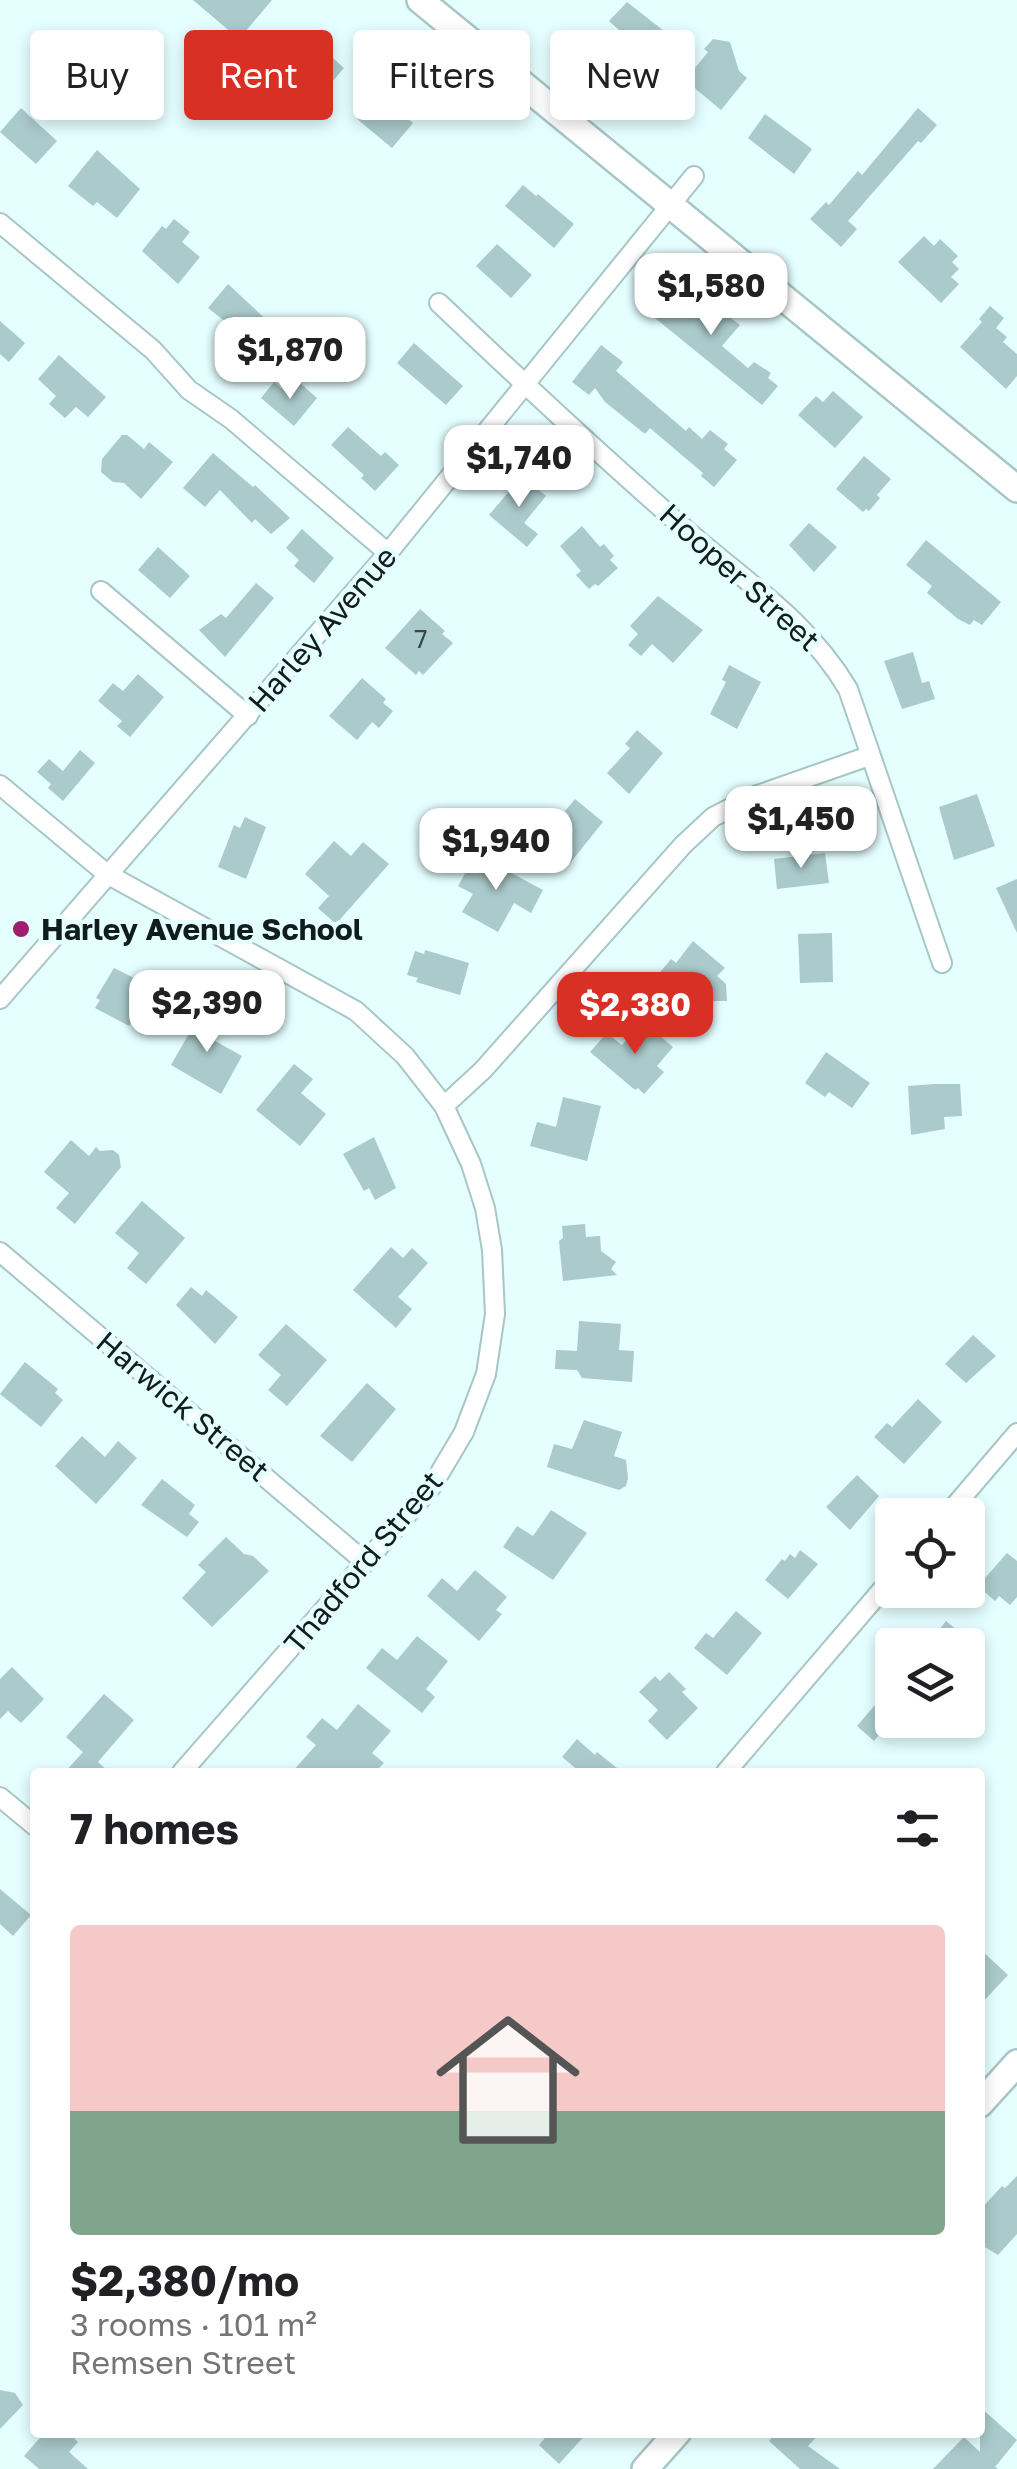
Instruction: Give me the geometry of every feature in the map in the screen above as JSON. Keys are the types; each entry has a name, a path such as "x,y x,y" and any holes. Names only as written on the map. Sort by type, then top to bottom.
{"main road":[{"path":"420,0 1017,489"},
{"path":"985,2098 1017,2063"},
{"path":"645,2469 673,2438"}],"street":[{"name":"Harley Avenue","path":"0,999 388,552 694,176"},
{"path":"0,223 153,350 190,390 231,419 388,552"},
{"name":"Hooper Street","path":"439,303 693,536 806,630 829,657 848,690 942,963"},
{"path":"101,592 248,716"},
{"path":"444,1106 483,1070 713,817 752,797 869,756"},
{"name":"Thadford Street","path":"0,785 107,874 356,1011 405,1056 444,1106 471,1164 485,1208 492,1250 495,1314 486,1374 464,1432 432,1486 185,1768"},
{"name":"Harwick Street","path":"0,1252 365,1562"},
{"path":"962,1498 1017,1433"},
{"path":"729,1768 875,1598"},
{"path":"0,1797 30,1822"}],"building":[{"path":"193,0 272,0 247,30 228,30"},
{"path":"627,2 663,30 619,30 609,21"},
{"path":"713,39 730,42 739,71 747,78 721,110 695,88 695,68 708,52 704,49"},
{"path":"333,58 344,68 333,81"},
{"path":"21,108 57,141 36,164 0,132"},
{"path":"918,108 937,125 921,143 918,141 848,221 857,229 841,247 810,219 826,202 829,205 858,171 862,175"},
{"path":"765,114 812,149 794,174 748,138"},
{"path":"358,120 409,120 413,123 392,148"},
{"path":"97,150 140,189 117,218 97,202 93,206 68,186"},
{"path":"523,185 574,224 554,248 505,206"},
{"path":"174,219 190,232 182,242 200,257 178,284 142,251 162,226 166,229"},
{"path":"924,236 934,246 940,239 958,256 952,262 959,269 951,277 959,284 941,303 898,262"},
{"path":"497,244 532,275 511,298 476,266"},
{"path":"676,277 740,325 722,346 748,368 754,362 771,373 768,378 778,386 762,405 655,318 670,300 662,293"},
{"path":"228,284 272,325 255,345 208,308"},
{"path":"990,306 1004,318 996,328 1007,337 1003,342 1017,354 1017,376 1006,389 960,347"},
{"path":"0,321 25,343 9,362 0,354"},
{"path":"414,343 463,386 446,405 397,363"},
{"path":"601,345 623,362 616,371 686,431 689,427 702,439 710,430 728,444 724,449 737,460 714,487 650,428 645,434 605,402 595,388 589,395 572,382"},
{"path":"59,355 106,397 88,417 76,407 65,418 49,404 56,396 38,379"},
{"path":"274,382 289,395 301,384 317,398 294,426 261,398"},
{"path":"833,391 863,417 835,448 798,415 816,396 823,402"},
{"path":"348,427 381,456 385,452 399,465 375,491 361,478 364,475 331,445"},
{"path":"122,435 144,449 149,442 173,462 141,499 124,483 113,482 101,472 102,459"},
{"path":"213,453 290,518 271,534 255,519 252,523 220,490 205,507 183,488"},
{"path":"864,456 891,479 869,511 863,512 836,489"},
{"path":"522,476 546,496 524,523 538,534 527,547 489,515"},
{"path":"809,523 837,547 814,572 789,545"},
{"path":"582,526 600,547 604,544 618,568 589,589 576,575 581,571 560,546"},
{"path":"302,529 334,558 314,583 294,566 299,560 286,548"},
{"path":"926,540 1001,602 982,625 958,619 927,593 932,586 906,565"},
{"path":"158,547 190,576 170,598 138,570"},
{"path":"256,583 274,598 225,657 199,630 221,614 226,618"},
{"path":"658,596 703,630 673,663 652,644 641,656 628,645 638,634 630,626"},
{"path":"420,609 453,643 423,675 419,671 416,675 385,648"},
{"path":"913,652 922,683 929,681 935,699 902,709 884,661"},
{"path":"729,665 761,682 737,729 710,714 726,682 722,680"},
{"path":"138,674 164,697 130,737 117,726 122,721 98,701 113,683 123,691"},
{"path":"362,678 386,699 383,703 393,711 379,728 372,722 357,740 329,716"},
{"path":"637,730 663,753 629,794 607,773 630,748 625,744"},
{"path":"80,750 95,763 63,801 37,772 49,759 63,771"},
{"path":"977,794 995,846 954,860 939,807"},
{"path":"575,799 603,822 570,863 546,843 569,815 565,811"},
{"path":"434,815 474,858 437,842 422,826"},
{"path":"245,817 266,827 246,879 218,867 234,825 240,828"},
{"path":"334,841 351,856 363,842 389,864 336,924 318,908 329,896 305,874"},
{"path":"825,853 829,883 777,889 774,859"},
{"path":"476,854 543,890 531,913 514,903 498,932 462,912 473,894 458,886"},
{"path":"1017,879 1017,933 996,888"},
{"path":"832,933 833,982 800,983 798,934"},
{"path":"693,941 725,968 717,976 726,984 727,1001 707,1001 706,1014 691,1014 652,982 671,959 676,963"},
{"path":"425,950 469,963 460,995 416,982 418,978 407,975 415,951 424,954"},
{"path":"114,968 152,987 150,991 161,997 150,1018 137,1012 129,1026 95,1008 100,1000 96,998"},
{"path":"202,1011 224,1024 215,1041 242,1056 221,1094 171,1065"},
{"path":"643,1021 673,1047 657,1066 664,1072 644,1094 590,1052 607,1033 622,1045"},
{"path":"826,1052 870,1083 852,1108 829,1092 825,1097 805,1083"},
{"path":"294,1064 313,1079 301,1093 326,1114 300,1146 256,1110"},
{"path":"960,1084 962,1116 944,1117 945,1129 911,1135 908,1086"},
{"path":"563,1097 601,1106 587,1161 530,1146 537,1122 556,1127"},
{"path":"374,1137 396,1188 375,1200 369,1188 364,1191 343,1154"},
{"path":"71,1140 89,1156 96,1147 100,1151 113,1150 119,1155 121,1167 75,1224 56,1208 69,1193 44,1172"},
{"path":"142,1201 185,1238 146,1284 127,1268 139,1253 115,1233"},
{"path":"585,1224 586,1237 600,1236 601,1251 616,1262 611,1269 617,1275 563,1281 559,1241 563,1238 562,1226"},
{"path":"391,1247 403,1258 412,1248 428,1263 398,1297 412,1309 396,1328 353,1290"},
{"path":"191,1287 202,1296 206,1290 238,1317 215,1344 176,1305"},
{"path":"579,1321 621,1324 619,1350 634,1351 632,1382 582,1378 577,1370 555,1369 556,1350 577,1351"},
{"path":"286,1324 327,1360 287,1406 268,1390 281,1375 258,1355"},
{"path":"973,1335 996,1356 966,1383 945,1364"},
{"path":"25,1362 58,1389 55,1393 63,1400 41,1427 0,1394"},
{"path":"367,1383 396,1409 352,1462 320,1436"},
{"path":"918,1399 942,1422 904,1464 874,1437 887,1423 892,1427"},
{"path":"584,1420 622,1432 614,1456 626,1460 628,1478 626,1486 619,1490 547,1467 554,1444 572,1449"},
{"path":"82,1436 105,1457 118,1441 137,1458 96,1504 55,1466"},
{"path":"857,1475 879,1496 850,1530 826,1507"},
{"path":"162,1479 195,1505 189,1514 199,1522 187,1537 141,1505"},
{"path":"551,1510 587,1533 553,1580 503,1547 517,1526 533,1536"},
{"path":"226,1537 269,1571 212,1627 182,1598 206,1572 198,1565"},
{"path":"800,1550 818,1564 788,1599 765,1580 782,1559 785,1561 790,1554 795,1558"},
{"path":"1007,1553 1017,1561 1017,1597 1010,1605 999,1596 995,1601 985,1592 985,1578"},
{"path":"475,1570 507,1597 496,1610 502,1614 479,1641 427,1596 442,1578 457,1591"},
{"path":"736,1611 762,1633 727,1675 694,1648 706,1633 713,1638"},
{"path":"417,1636 448,1661 426,1689 435,1697 422,1713 366,1668 382,1648 397,1660"},
{"path":"12,1667 44,1699 21,1723 8,1711 0,1719 0,1679"},
{"path":"669,1672 698,1708 667,1740 648,1721 658,1710 639,1692 655,1676 660,1681"},
{"path":"104,1694 134,1720 98,1762 105,1768 69,1768 83,1752 66,1737"},
{"path":"358,1704 391,1731 372,1753 384,1763 379,1768 296,1768 316,1745 306,1737 322,1718 337,1730"},
{"path":"875,1705 877,1738 874,1741 857,1726"},
{"path":"577,1739 617,1768 575,1768 562,1757"},
{"path":"0,1889 30,1916 13,1936 0,1924"},
{"path":"985,1954 1008,1975 985,2000"},
{"path":"1017,2176 1017,2234 998,2255 985,2247 985,2205 1002,2186 1005,2188"},
{"path":"0,2390 15,2393 23,2405 0,2429"},
{"path":"985,2411 1017,2440 995,2467 998,2469 933,2469 963,2438 980,2452 980,2438 985,2438"},
{"path":"40,2438 74,2438 78,2442 69,2452 88,2469 39,2469 24,2456"},
{"path":"545,2438 583,2438 559,2464 539,2445"},
{"path":"815,2438 808,2446 840,2469 800,2469 769,2441"}],"place":[{"name":"Harley Avenue School","path":"21,929"}]}
